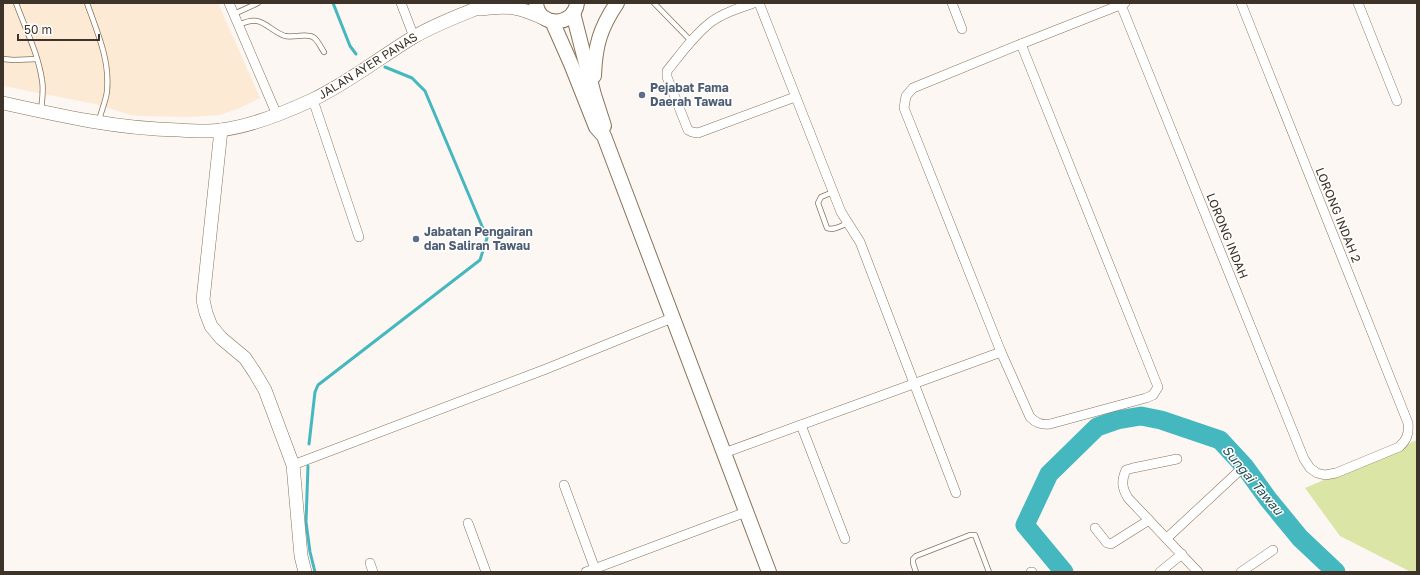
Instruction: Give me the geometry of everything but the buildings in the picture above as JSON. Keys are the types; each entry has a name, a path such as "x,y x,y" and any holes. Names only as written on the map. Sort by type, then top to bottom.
{"main road":[{"path":"536,3 540,13 548,20 571,64 596,127 604,136"},
{"path":"594,95 596,45 608,17 617,3"},
{"path":"548,20 560,22 568,19 577,6"},
{"path":"577,6 594,95 604,124 604,136 769,572"}],"street":[{"path":"229,3 277,115"},
{"path":"401,3 414,37"},
{"name":"JALAN AYER PANAS","path":"3,103 98,123 149,130 221,130 244,126 277,115 313,100 355,76 414,37 442,23 490,3"},
{"path":"754,3 724,14 710,22 667,71 667,77 688,130 698,133 795,97"},
{"path":"759,3 841,212 860,242 956,493"},
{"path":"952,3 962,29"},
{"name":"LORONG INDAH 2","path":"1241,3 1408,423 1408,437 1399,447 1336,473 1324,475 1317,473"},
{"path":"1358,3 1397,102"},
{"path":"1021,44 1158,386 1153,395 1146,398 1042,425 1034,422 1030,417 1001,352 904,108 906,96 913,88 1021,44 1123,4"},
{"name":"LORONG INDAH","path":"1123,4 1304,459 1310,468 1317,473"},
{"name":"JALAN AYER PANAS","path":"471,11 502,6 528,10 548,20"},
{"path":"313,100 359,237"},
{"path":"221,130 202,300 211,326 221,338 245,358 265,390 293,465 305,572"},
{"path":"293,465 538,372 672,318"},
{"path":"724,453 1001,352"},
{"path":"801,425 844,539"},
{"path":"1177,460 1126,470 1122,478 1122,488 1128,498 1198,572"},
{"path":"1167,538 1238,472"},
{"path":"564,485 591,570 746,512"},
{"path":"1095,528 1107,543 1111,544 1149,520"},
{"path":"468,523 486,572"},
{"path":"1241,572 1272,550"},
{"path":"1160,572 1182,554"},
{"path":"370,563 374,572"}],"lane":[{"path":"16,3 37,59 43,81 41,111"},
{"path":"87,3 106,58 106,92 98,123"},
{"path":"234,14 258,3"},
{"path":"654,3 692,41"},
{"path":"239,25 256,21 262,22 268,27 284,35 292,37 311,36 316,38 324,52"},
{"path":"3,59 37,59"},
{"path":"833,192 821,197 818,203 827,228 830,230 848,223"},
{"path":"916,572 913,563 913,559 916,556 970,535 975,535 989,572"}],"shaded area":[{"path":"3,3 218,3 260,98 240,108 220,115 189,117 142,116 131,115 95,104 3,86"}],"green space":[{"path":"1417,440 1417,572 1411,572 1340,536 1305,488"}],"waterway":[{"path":"333,3 350,46 356,54"},
{"path":"309,444 315,392 318,385 480,260 487,238 425,91 412,78 385,67"},
{"name":"Sungai Tawau","path":"1064,572 1025,525 1049,474 1097,427 1117,420 1141,416 1161,420 1220,440 1245,467 1268,499 1300,538 1336,572"},
{"path":"308,466 306,522 310,552 315,572"}],"place":[{"name":"Pejabat Fama Daerah Tawau","path":"642,95"},
{"name":"Jabatan Pengairan dan Saliran Tawau","path":"416,239"}]}
